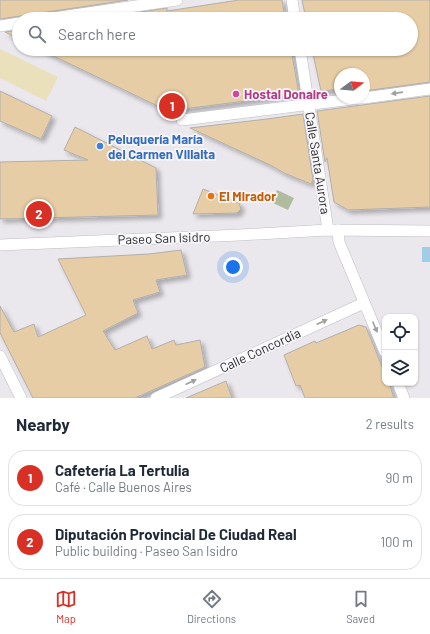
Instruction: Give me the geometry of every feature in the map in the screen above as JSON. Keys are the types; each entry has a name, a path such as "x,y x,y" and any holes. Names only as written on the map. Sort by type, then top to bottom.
{"street":[{"path":"94,12 177,0"},
{"path":"292,0 294,12"},
{"path":"0,26 12,24"},
{"name":"Calle Santa Aurora","path":"301,56 333,230 384,350"},
{"path":"370,97 430,89"},
{"path":"182,120 334,102"},
{"name":"Paseo San Isidro","path":"0,245 333,230 430,230"},
{"name":"Calle Concordia","path":"156,398 364,303"},
{"path":"0,356 21,398"},
{"path":"399,386 404,398"}],"green space":[{"path":"277,190 294,198 288,210 271,202"}],"sand":[{"path":"0,49 58,77 46,101 0,78"}],"water":[{"path":"422,247 430,247 430,262 422,262"}],"building":[{"path":"0,0 128,0 47,12 12,12 12,17 0,19"},
{"path":"239,0 282,0 284,12 141,12 167,8 167,11"},
{"path":"302,0 430,0 430,82 370,90 370,68 334,68 334,90 321,91 314,56 418,56 418,12 305,12"},
{"path":"12,31 12,36 5,32"},
{"path":"54,56 292,56 299,94 168,111"},
{"path":"0,91 52,116 41,139 0,121"},
{"path":"430,96 430,207 348,210 334,202 327,158 325,162 317,111"},
{"path":"303,114 313,180 311,184 284,173 190,128 267,119"},
{"path":"75,127 156,168 158,215 0,219 0,162 88,160 64,150"},
{"name":"El Mirador","path":"203,189 239,203 241,209 237,213 193,214"},
{"path":"181,250 187,275 156,280 160,292 133,300 138,313 103,331 115,350 147,336 152,349 174,340 176,345 200,340 205,367 135,398 33,398 0,333 0,306 14,332 34,324 38,337 86,315 58,259 149,254"},
{"path":"359,325 366,327 382,367 382,386 390,386 394,398 305,398 300,385 296,386 284,355 315,341 316,343"},
{"path":"226,381 232,398 186,398"}],"place":[{"name":"Hostal Donaire","path":"236,94"},
{"name":"Cafetería La Tertulia","path":"172,106"},
{"name":"Peluquería María del Carmen Villalta","path":"100,146"},
{"name":"El Mirador","path":"211,196"},
{"name":"Diputación Provincial De Ciudad Real","path":"39,214"}]}
